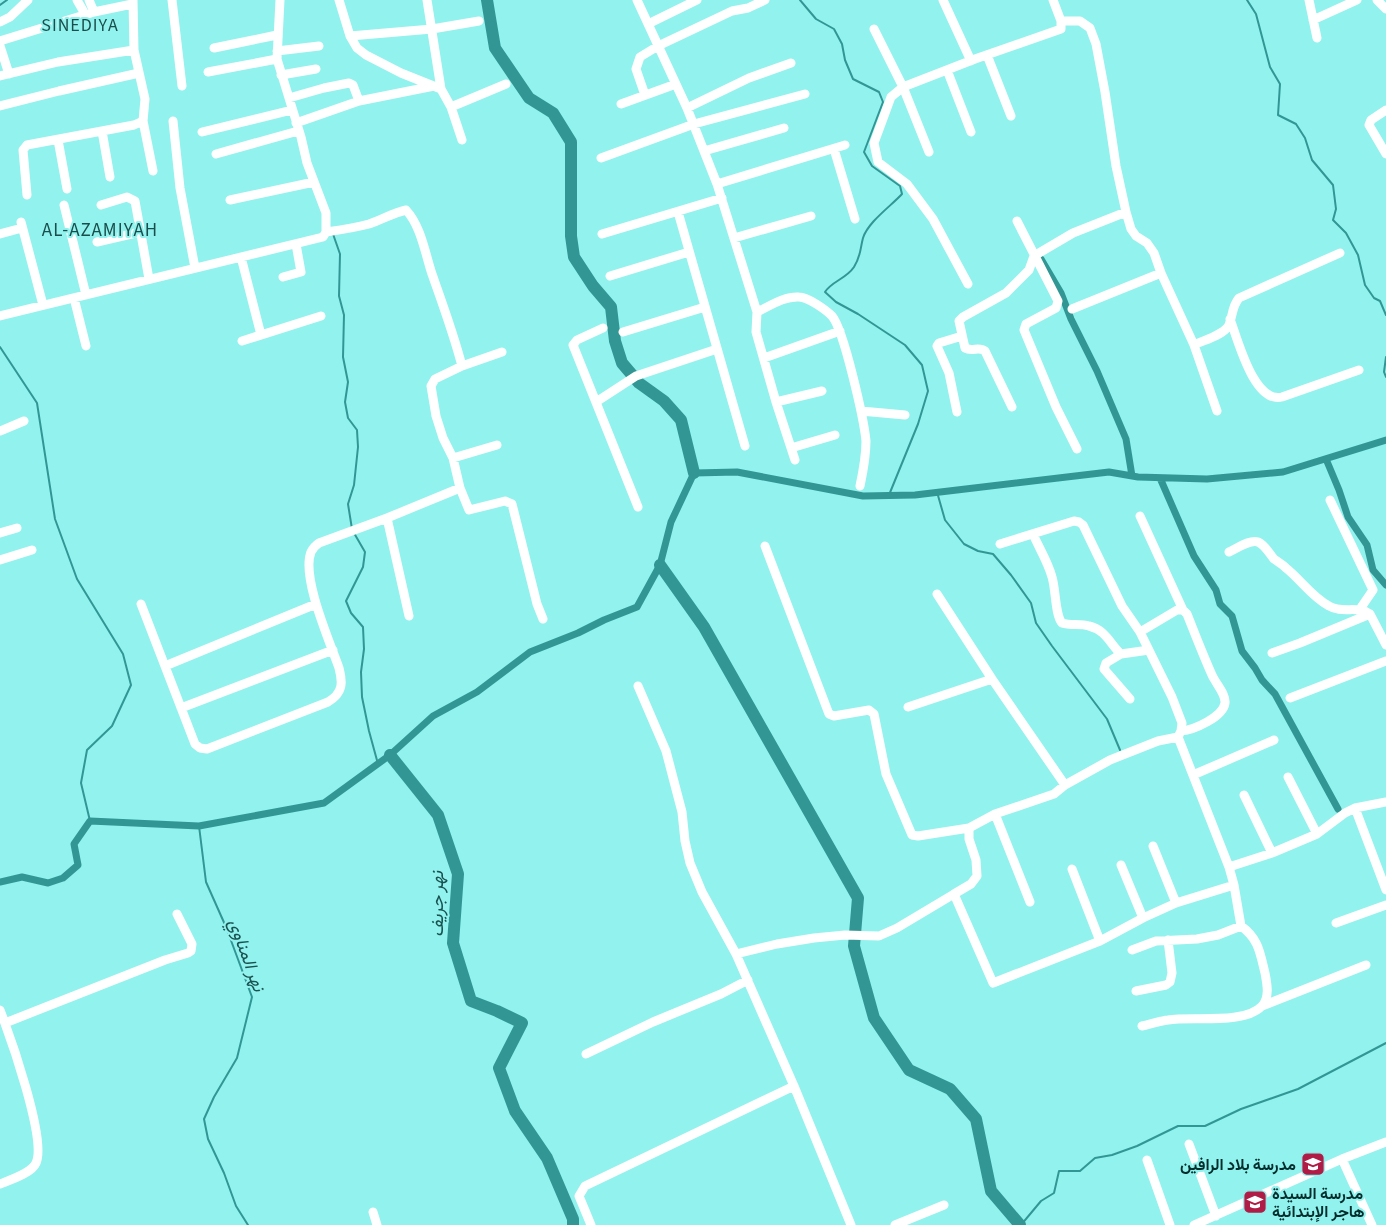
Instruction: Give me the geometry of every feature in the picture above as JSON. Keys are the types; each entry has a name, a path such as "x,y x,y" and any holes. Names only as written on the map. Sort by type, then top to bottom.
{"street":[{"path":"0,22 10,17 28,0"},
{"path":"76,0 89,13"},
{"path":"89,0 89,13"},
{"path":"172,0 182,86"},
{"path":"0,316 323,237 326,232 326,213 314,182 281,75 277,55 280,0"},
{"path":"339,0 350,36 357,48 366,55 401,73 437,87"},
{"path":"427,0 432,29 437,87 450,107 462,140"},
{"path":"638,0 694,124 722,198 757,312 756,332 794,460"},
{"path":"648,24 697,0"},
{"path":"645,95 636,69 640,57 658,46 732,11 748,8 765,0"},
{"path":"943,0 971,61"},
{"path":"968,284 933,219 908,184 878,162 874,143 891,97 903,88 946,70 1060,29 1061,21 1053,0"},
{"path":"1309,0 1317,38"},
{"path":"1313,20 1357,0"},
{"path":"1377,0 1386,9"},
{"path":"0,41 89,13 132,2 134,50 145,99 142,121 153,171"},
{"path":"350,36 432,29 478,21"},
{"path":"1061,21 1080,21 1090,28 1096,44 1116,166 1131,229 1154,253 1161,273 1194,345 1217,412"},
{"path":"874,29 903,88 929,152"},
{"path":"214,48 277,36"},
{"path":"0,46 4,75 58,62 134,50"},
{"path":"208,72 319,46"},
{"path":"987,55 1011,116"},
{"path":"687,108 749,78 791,64"},
{"path":"281,75 316,69"},
{"path":"946,70 972,132"},
{"path":"0,106 140,73"},
{"path":"289,98 349,83 353,85 359,101"},
{"path":"450,107 506,84"},
{"path":"621,104 676,84"},
{"path":"216,154 297,127 359,101 437,87"},
{"path":"601,158 694,124 805,94"},
{"path":"202,132 292,110"},
{"path":"1386,110 1371,120 1368,125 1386,154"},
{"path":"27,195 24,147 27,145 134,125 142,121"},
{"path":"173,121 180,188 194,268"},
{"path":"704,151 784,128"},
{"path":"102,131 110,177"},
{"path":"58,140 67,189"},
{"path":"717,184 845,145"},
{"path":"834,149 856,219"},
{"path":"230,200 314,182"},
{"path":"100,205 127,197 134,201 149,279"},
{"path":"602,234 722,198"},
{"path":"64,205 86,295"},
{"path":"326,232 370,223 406,210 412,216 422,241 462,366"},
{"path":"678,212 745,446"},
{"path":"1012,407 984,351 981,348 965,348 959,325 960,319 1006,293 1029,270 1034,256 1073,233 1126,212"},
{"path":"734,238 811,216"},
{"path":"1017,221 1058,305 1026,324 1024,330 1056,406 1077,449"},
{"path":"0,234 21,225 43,305"},
{"path":"97,242 140,232"},
{"path":"284,277 301,272 296,244"},
{"path":"610,276 689,252"},
{"path":"1194,345 1225,330 1239,298 1340,253"},
{"path":"240,257 261,335"},
{"path":"1072,309 1161,273"},
{"path":"757,312 781,300 801,296 819,305 832,317 840,331 861,411 866,441 860,486"},
{"path":"74,298 86,346"},
{"path":"623,332 705,307"},
{"path":"242,340 321,316"},
{"path":"1230,319 1254,379 1263,391 1272,398 1282,397 1359,370"},
{"path":"603,328 577,340 573,344 638,507"},
{"path":"764,358 840,331"},
{"path":"956,412 948,373 937,346 939,343 962,336"},
{"path":"596,402 636,376 717,349"},
{"path":"502,352 462,366 435,380 431,386 436,416 443,438 453,458 460,488 469,510 505,501 512,504 537,604 543,620"},
{"path":"776,402 822,391"},
{"path":"861,411 905,414"},
{"path":"0,431 24,421"},
{"path":"791,448 835,435"},
{"path":"453,458 498,445"},
{"path":"141,604 195,744 200,748 207,749 319,706 334,699 341,691 343,680 312,591 309,564 311,552 319,543 358,530 460,488"},
{"path":"1330,500 1372,586 1371,594 1360,609"},
{"path":"765,546 829,714 834,716 869,710 874,714 886,774 912,835 918,836 969,828 995,814 1054,794 1110,760 1191,730 1218,714 1225,706 1225,698 1212,675 1187,614 1183,610 1140,516"},
{"path":"387,518 409,616"},
{"path":"1000,544 1074,521 1079,522 1082,526 1122,606 1140,632 1178,711 1182,723 1179,734 1229,867 1242,926 1252,934 1259,949 1268,990 1267,998 1262,1006"},
{"path":"0,533 17,528"},
{"path":"1033,534 1052,577 1058,618 1062,623 1090,626 1099,630 1108,636 1114,647 1121,654"},
{"path":"1229,552 1253,542 1258,542 1312,594 1330,607 1340,610 1360,609 1370,614 1386,646"},
{"path":"0,560 32,550"},
{"path":"937,594 1065,786"},
{"path":"165,666 316,604"},
{"path":"1140,632 1177,610 1183,610"},
{"path":"1272,653 1370,614"},
{"path":"182,708 333,650"},
{"path":"1130,699 1104,669 1106,663 1121,654 1149,650"},
{"path":"1290,698 1386,661"},
{"path":"908,707 992,679"},
{"path":"638,686 666,751 682,812 685,841 690,863 702,892 748,980 852,1225"},
{"path":"1193,775 1274,740"},
{"path":"1288,777 1317,834"},
{"path":"1244,795 1272,853"},
{"path":"1229,867 1272,853 1317,834 1345,813 1355,808 1386,802"},
{"path":"1355,808 1386,890"},
{"path":"995,814 1030,902"},
{"path":"736,954 777,944 814,938 844,935 879,936 915,917 971,884 976,876 976,860 969,839 969,828"},
{"path":"1153,846 1176,903"},
{"path":"1121,865 1142,918"},
{"path":"1072,869 1100,941"},
{"path":"954,894 993,982 1100,941 1142,918 1176,903 1234,885"},
{"path":"1336,923 1386,905"},
{"path":"5,1024 165,960 188,953 191,951 192,944 176,914"},
{"path":"1132,950 1156,941 1196,939 1218,935 1242,926"},
{"path":"1136,991 1166,985 1170,982 1172,973 1168,940"},
{"path":"1142,1026 1169,1020 1224,1019 1250,1014 1262,1006 1366,965"},
{"path":"586,1054 653,1022 721,994 748,980"},
{"path":"0,1010 35,1120 38,1156 36,1165 0,1184"},
{"path":"591,1225 579,1196 585,1186 794,1086"},
{"path":"1194,1225 1342,1159 1386,1142"},
{"path":"1189,1144 1216,1216"},
{"path":"1342,1159 1372,1225"},
{"path":"1146,1160 1170,1225"},
{"path":"894,1225 944,1206"},
{"path":"373,1212 377,1225"}],"waterway":[{"path":"0,5 7,0"},
{"path":"487,0 495,48 529,98 553,113 571,142 571,236 574,257 593,286 611,307 615,341 622,363 639,383 664,401 681,420 694,473"},
{"path":"800,0 816,19 834,29 842,44 845,60 853,79 879,92 883,102 864,152 872,166 900,186 902,194 875,220 866,232 859,256 851,271 831,285 825,292 836,302 905,345 922,365 928,391 918,424 889,495"},
{"path":"1247,0 1256,14 1270,67 1280,84 1278,115 1296,124 1305,138 1312,160 1333,185 1336,209 1333,220 1346,233 1358,255 1365,285 1374,298 1380,301 1386,315"},
{"path":"333,234 340,254 339,296 344,315 343,357 348,382 345,402 348,418 357,430 358,447 354,485 348,504 352,529"},
{"path":"1041,259 1061,293 1126,439 1132,476"},
{"path":"0,347 37,403 55,519 77,579 123,654 131,685 112,726 87,750 81,783 90,821"},
{"path":"1386,357 1384,372 1386,377"},
{"path":"0,882 22,877 48,883 63,878 78,865 74,844 90,821 199,826 324,803 390,755 433,716 477,692 530,652 637,607 660,565 671,522 694,473 737,472 863,496 915,495 1109,472 1138,477 1207,479 1283,472 1386,440"},
{"path":"1326,459 1348,517 1367,545 1373,570 1386,585"},
{"path":"1160,478 1194,556 1216,590 1220,604 1232,616 1242,651 1262,680 1275,694 1338,809"},
{"path":"937,492 945,520 964,544 978,551 993,554 1031,603 1036,623 1107,719 1120,750"},
{"path":"354,533 365,552 363,567 346,601 351,613 363,627 362,697 378,764"},
{"path":"660,565 704,627 858,898 854,946 874,1018 909,1070 950,1089 976,1119 991,1191 1020,1225"},
{"name":"نهر جريف","path":"390,755 438,815 458,874 453,943 471,1001 522,1023 499,1068 515,1111 547,1158 573,1219 573,1225"},
{"name":"نهر المناوي","path":"199,826 206,882 226,927 252,997 237,1058 214,1097 204,1119 208,1139 224,1173 236,1206 248,1225"},
{"path":"1021,1225 1041,1201 1054,1193 1059,1171 1080,1171 1095,1158 1112,1155 1137,1146 1178,1126 1205,1126 1241,1109 1298,1089 1386,1043"}],"place":[{"name":"مدرسة بلاد الرافين","path":"1313,1164"},
{"name":"مدرسة السيدة هاجر الإبتدائية","path":"1255,1202"}],"district":[{"name":"SINEDIYA","path":"80,25"},
{"name":"AL-AZAMIYAH","path":"100,229"}]}
